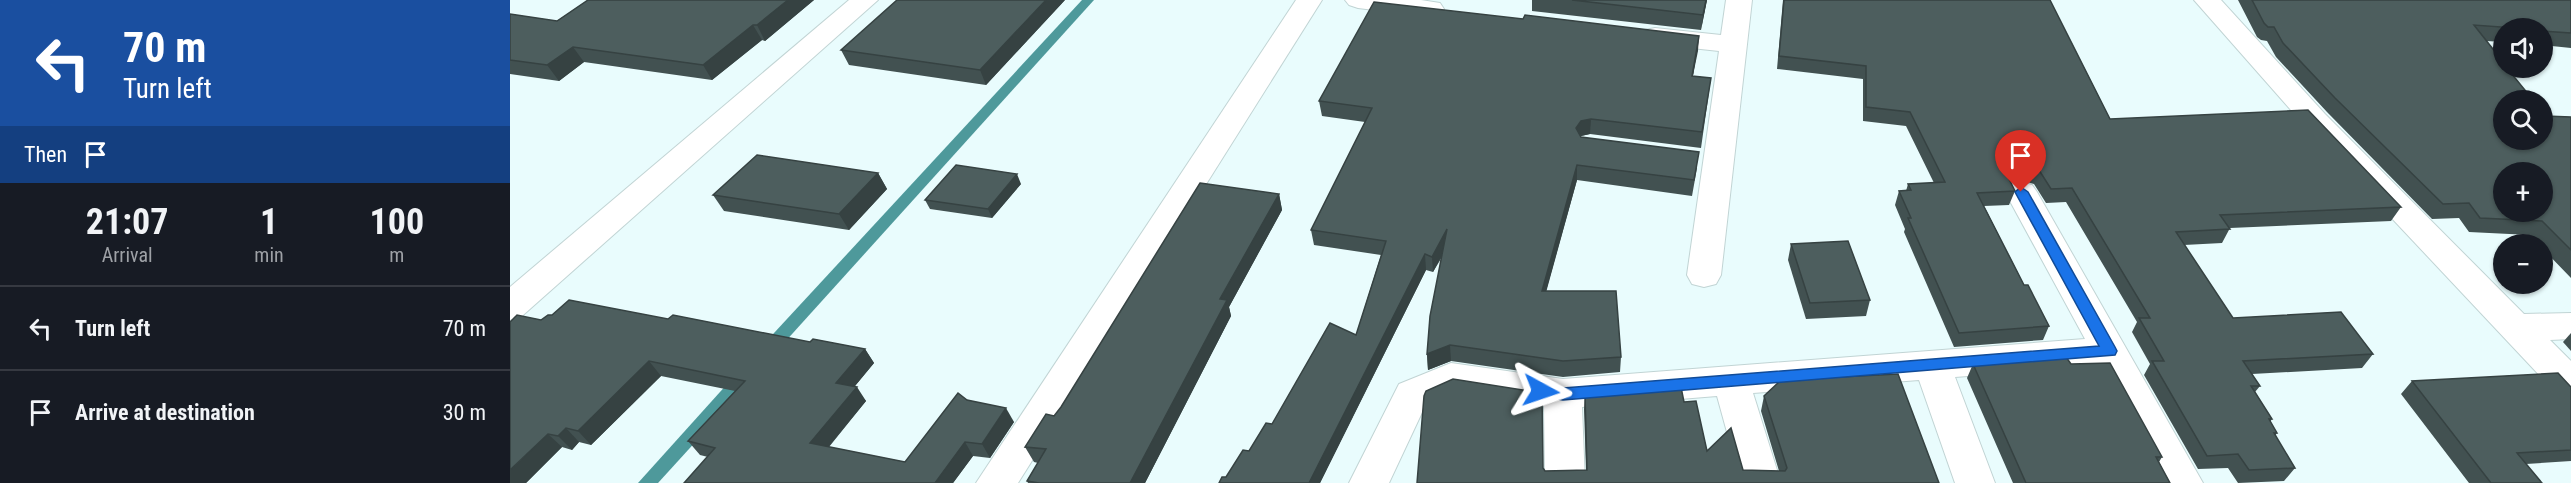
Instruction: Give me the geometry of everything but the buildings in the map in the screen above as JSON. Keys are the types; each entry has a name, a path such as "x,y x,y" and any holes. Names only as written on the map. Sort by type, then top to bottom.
{"street":[{"path":"510,307 865,0"},
{"path":"996,483 1309,0"},
{"path":"1358,0 1452,11"},
{"path":"1704,275 1739,0"},
{"path":"2207,0 2314,120 2571,385"},
{"path":"1627,33 1732,45"},
{"path":"2021,192 2183,483"},
{"path":"2517,327 2571,326"},
{"path":"1369,483 1412,394 1451,377 1563,394 2109,351"},
{"path":"1932,365 1975,483"},
{"path":"1731,381 1761,483"},
{"path":"1563,394 1565,483"}],"waterway":[{"path":"768,350 1088,0"},
{"path":"647,483 744,377"}],"route":[{"path":"1541,391 1563,394 2109,351 2021,192"}]}
